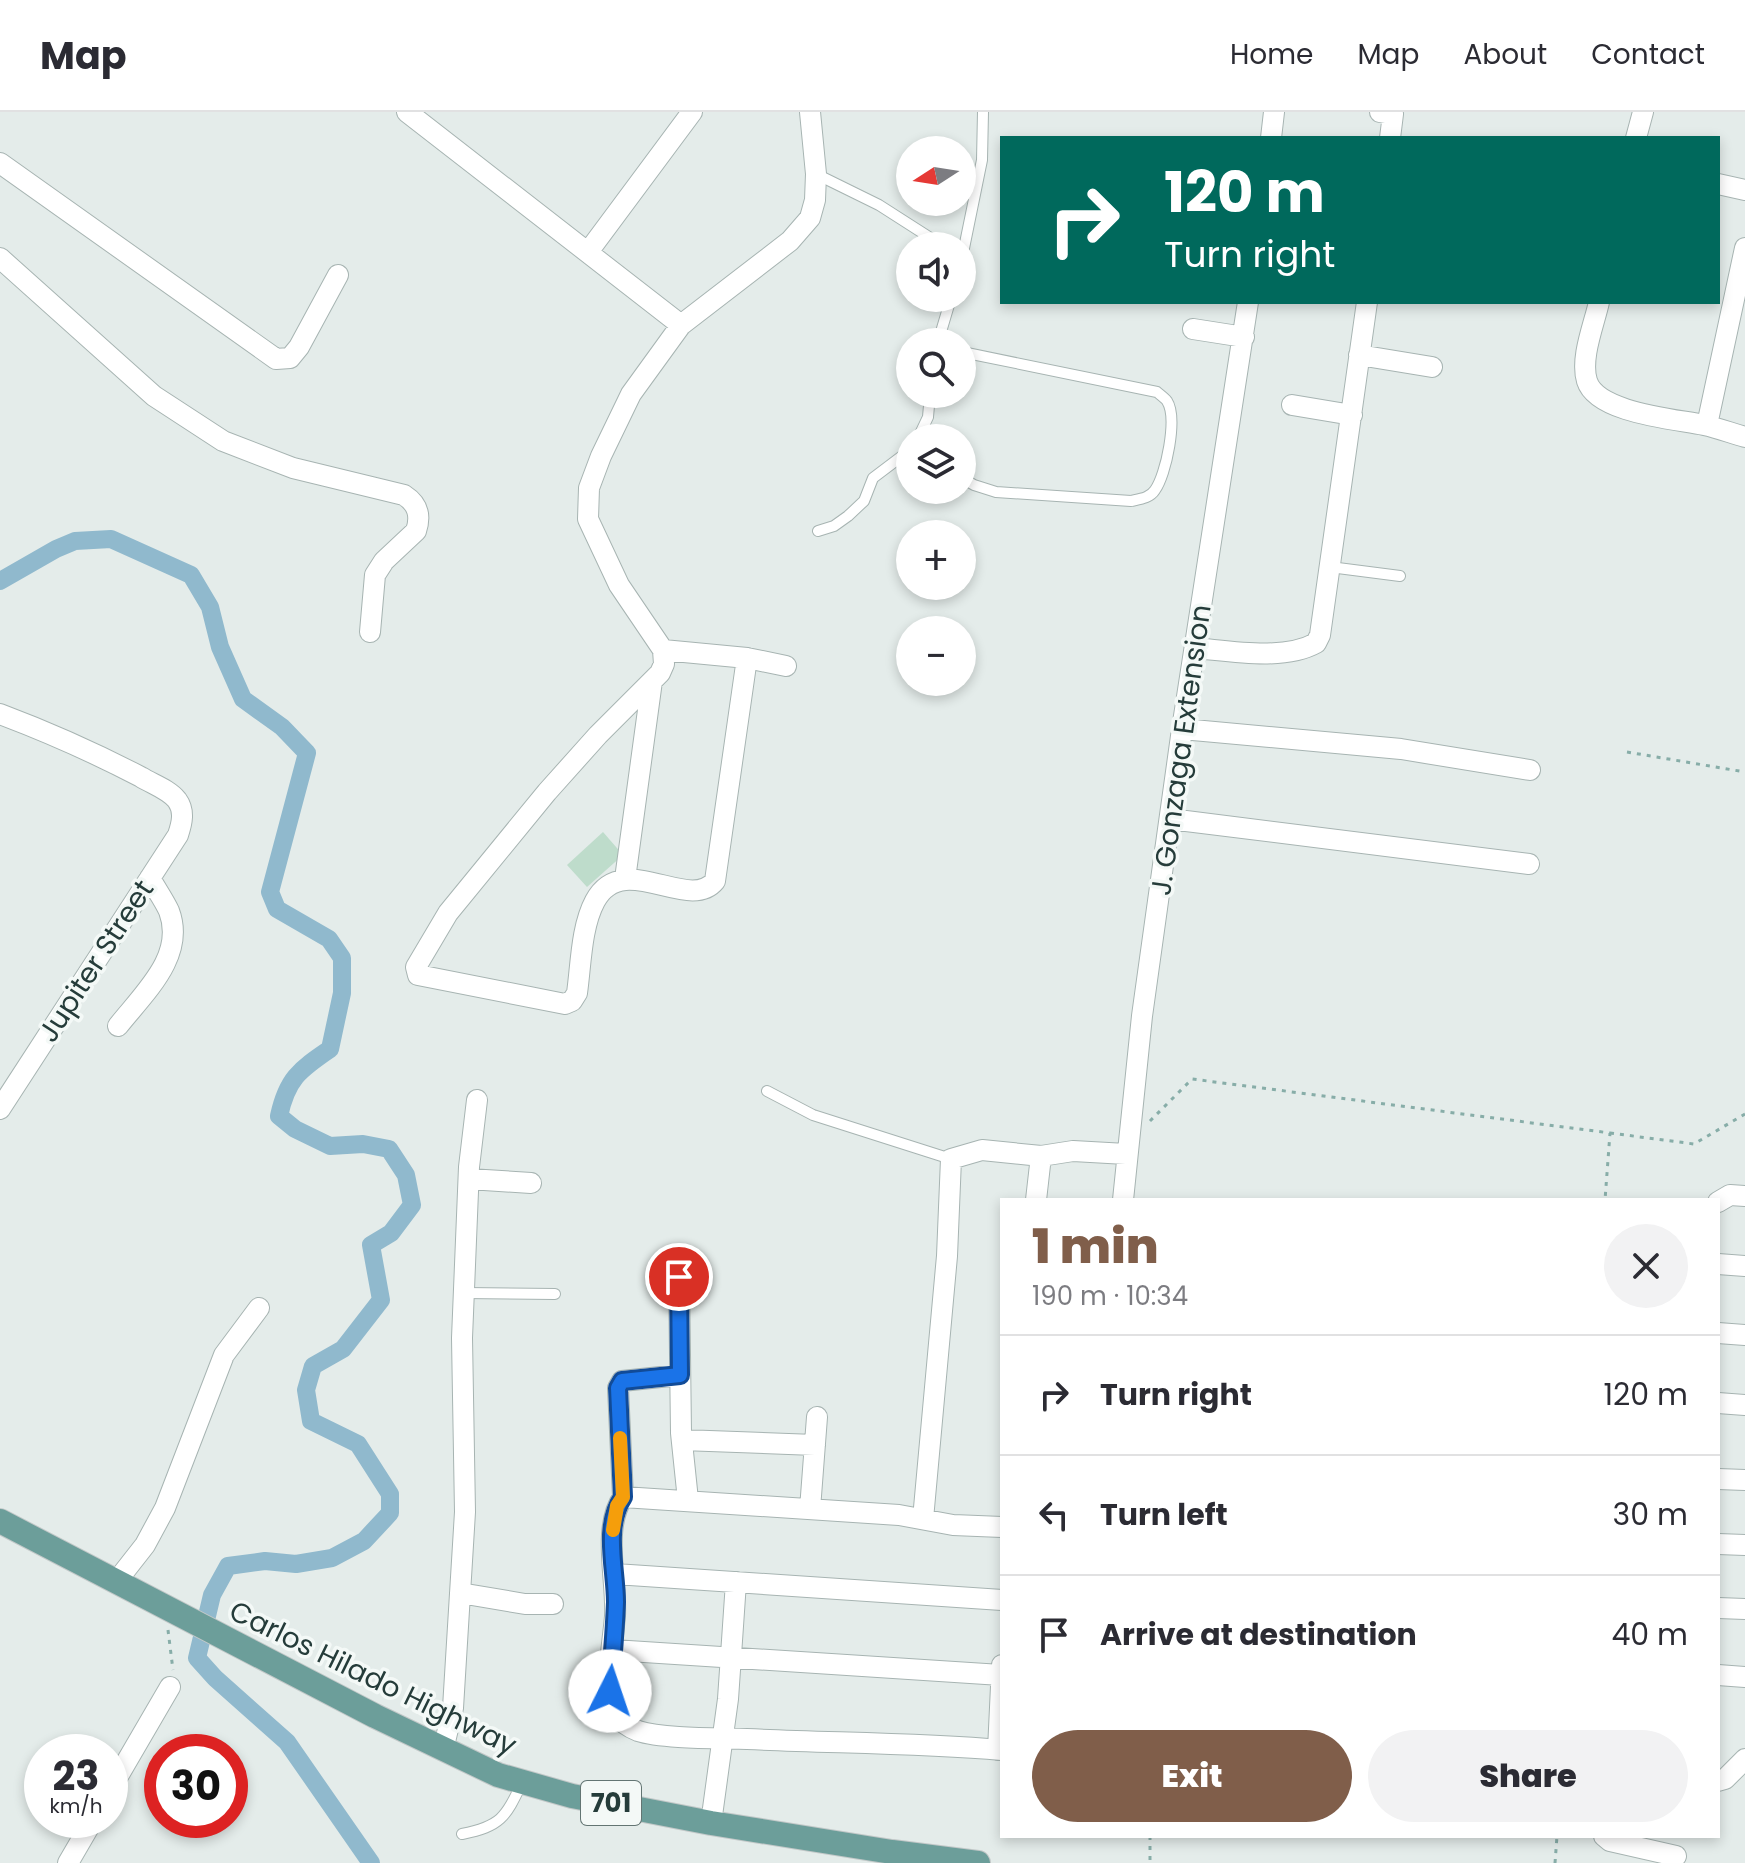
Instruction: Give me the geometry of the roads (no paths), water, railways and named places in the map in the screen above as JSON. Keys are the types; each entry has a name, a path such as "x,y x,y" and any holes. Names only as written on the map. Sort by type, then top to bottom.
{"main road":[{"name":"Carlos Hilado Highway","path":"0,1521 443,1750 522,1783 572,1796 892,1858 978,1863"}],"street":[{"path":"407,112 681,325"},
{"path":"588,252 692,112"},
{"path":"747,658 715,881 710,887 698,891 625,879 603,890 590,912 577,993 572,1001 565,1004 418,975 416,967 422,952 448,913 547,792 660,673 664,664 663,650 619,585 588,519 589,488 631,394 681,325 790,241 810,218 815,200 816,174 810,112"},
{"path":"1271,136 1274,112"},
{"path":"1380,112 1393,114 1390,136"},
{"path":"1637,136 1643,112"},
{"path":"0,163 276,359 290,358 299,347 338,275"},
{"path":"1720,184 1745,190"},
{"path":"1707,425 1745,248"},
{"path":"0,258 154,396 223,441 293,468 404,495 414,503 418,518 416,531 392,553 375,575 370,632"},
{"name":"J. Gonzaga Extension","path":"1123,1198 1126,1150 1182,729 1248,304"},
{"path":"1195,648 1248,653 1297,650 1316,643 1320,635 1367,304"},
{"path":"1599,304 1587,357 1587,384 1598,395 1633,412 1707,425 1745,437"},
{"path":"1193,329 1244,337"},
{"path":"1359,355 1432,367"},
{"path":"1292,405 1352,415"},
{"path":"663,650 747,658 786,666"},
{"path":"625,879 652,681"},
{"name":"Jupiter Street","path":"0,714 109,760 165,790 182,809 178,835 0,1109"},
{"path":"1182,729 1401,749 1530,770"},
{"path":"1170,819 1529,864"},
{"path":"118,1026 171,955 174,932 168,910 150,878"},
{"path":"443,1750 453,1708 465,1512 462,1338 469,1179 477,1100"},
{"path":"923,1519 947,1256 951,1159 982,1150 1041,1156 1073,1151 1126,1150"},
{"path":"1036,1198 1041,1156"},
{"path":"469,1179 531,1183"},
{"path":"1720,1201 1730,1195 1745,1196"},
{"path":"1720,1264 1745,1266"},
{"path":"679,1277 682,1440 688,1500"},
{"path":"116,1582 145,1545 165,1508 224,1355 259,1308"},
{"path":"1720,1333 1745,1335"},
{"path":"680,1375 619,1383 623,1497 613,1522 615,1574 610,1691 619,1719 639,1731 722,1738 1000,1750"},
{"path":"1720,1403 1745,1405"},
{"path":"810,1509 817,1417"},
{"path":"682,1440 815,1445"},
{"path":"1720,1479 1745,1480"},
{"path":"623,1497 899,1515 953,1525 1000,1527"},
{"path":"1720,1544 1745,1545"},
{"path":"615,1574 1000,1600"},
{"path":"711,1823 728,1699 736,1582"},
{"path":"460,1593 525,1604 553,1604"},
{"path":"1720,1608 1745,1609"},
{"path":"613,1650 1000,1675"},
{"path":"1720,1675 1745,1677"},
{"path":"128,1759 170,1687"},
{"path":"1720,1780 1745,1759"},
{"path":"68,1863 83,1838"},
{"path":"1606,1838 1669,1852"}],"lane":[{"path":"967,232 982,160 983,112"},
{"path":"816,174 879,205 921,232"},
{"path":"976,355 1157,392 1167,401 1172,427 1162,473 1149,496 1131,501 996,492 976,486"},
{"path":"818,531 834,526 848,516 864,501 873,478 896,461"},
{"path":"1330,567 1400,576"},
{"path":"767,1091 813,1115 951,1159"},
{"path":"464,1293 555,1294"},
{"path":"462,1834 487,1829 501,1819 522,1783"}],"waterway":[{"path":"0,581 75,541 111,539 191,575 210,607 220,647 243,699 282,727 307,753 270,892 277,909 329,939 342,958 342,993 330,1049 296,1076 286,1093 279,1116 295,1129 330,1146 363,1144 389,1149 406,1175 412,1205 391,1233 371,1245 381,1300 343,1349 313,1366 306,1390 311,1421 358,1444 390,1494 390,1513 364,1541 332,1558 296,1564 265,1561 228,1566 212,1595 197,1658 287,1742 371,1863"}]}
